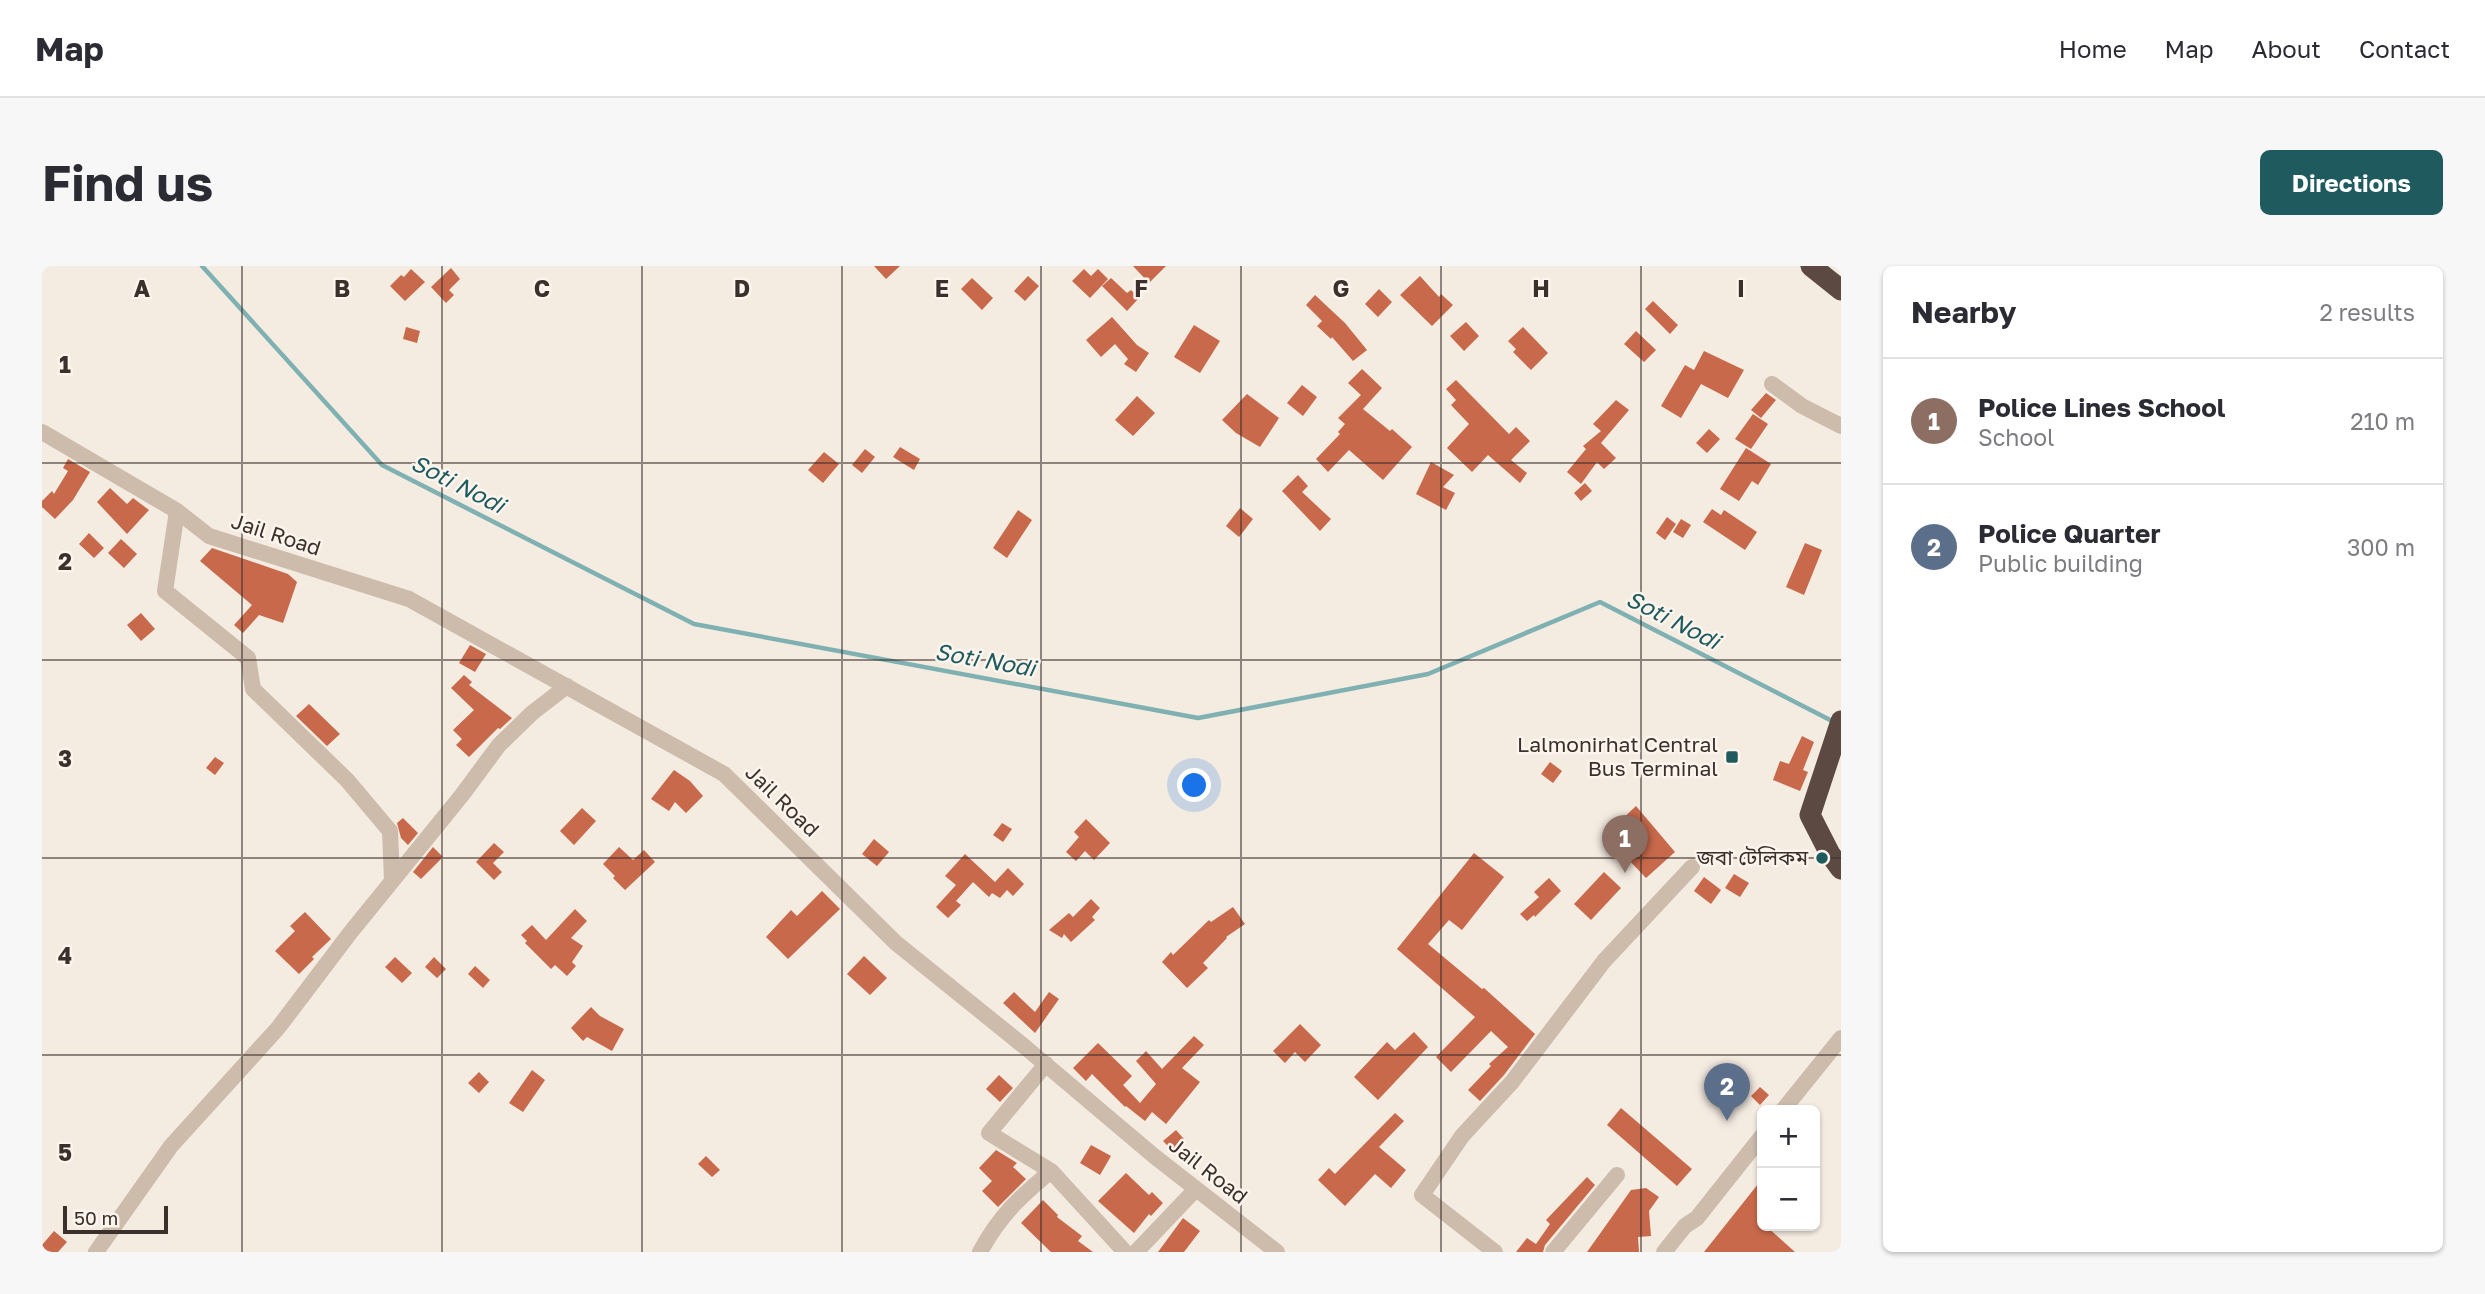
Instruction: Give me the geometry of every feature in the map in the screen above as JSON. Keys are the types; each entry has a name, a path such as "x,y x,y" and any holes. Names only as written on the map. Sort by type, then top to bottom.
{"highway":[{"path":"1811,266 1841,290"},
{"path":"1837,863 1810,815 1841,721"}],"street":[{"path":"1772,384 1802,405 1841,426"},
{"name":"Jail Road","path":"42,432 177,511 209,536 409,599 724,774 896,943 1046,1064 1154,1156 1277,1252"},
{"path":"177,511 165,591 248,658 253,688 347,780 390,831 392,880"},
{"path":"96,1252 171,1146 278,1028 499,745 531,713 567,686"},
{"path":"1495,1252 1422,1195 1462,1136 1512,1082 1604,961 1692,867"},
{"path":"1787,1105 1841,1038"},
{"path":"1046,1064 989,1133 1051,1171 1125,1252"},
{"path":"1664,1252 1685,1226 1697,1217 1757,1142"},
{"path":"980,1252 992,1229 1012,1204 1051,1171"},
{"path":"1553,1252 1617,1175"},
{"path":"1136,1252 1196,1189"}],"building":[{"path":"874,266 900,266 886,279"},
{"path":"1133,266 1166,266 1149,283"},
{"path":"451,268 460,279 449,290 454,295 446,303 431,287"},
{"path":"411,269 425,282 405,301 390,286"},
{"path":"1084,269 1091,276 1098,269 1108,279 1090,298 1072,281"},
{"path":"1028,276 1039,286 1025,301 1014,291"},
{"path":"1420,276 1439,297 1441,294 1453,305 1432,326 1400,295"},
{"path":"972,278 993,298 982,310 961,289"},
{"path":"1111,278 1127,293 1131,290 1139,298 1127,311 1102,286"},
{"path":"1379,289 1392,302 1378,317 1365,304"},
{"path":"1315,295 1345,323 1367,350 1353,361 1332,337 1331,339 1317,326 1322,321 1306,305"},
{"path":"1653,301 1678,325 1670,334 1645,309"},
{"path":"1112,317 1137,345 1149,353 1136,372 1124,364 1128,359 1115,344 1101,357 1086,340"},
{"path":"1466,322 1479,336 1464,351 1450,336"},
{"path":"1194,325 1220,341 1200,373 1174,357"},
{"path":"406,327 420,331 417,343 403,339"},
{"path":"1523,327 1548,353 1531,370 1513,352 1516,349 1508,341"},
{"path":"1636,331 1656,350 1644,362 1624,344"},
{"path":"1704,351 1744,370 1728,398 1701,384 1681,418 1661,406 1685,365 1694,370"},
{"path":"1362,369 1382,388 1363,409 1412,447 1383,480 1349,450 1328,472 1316,459 1340,434 1338,432 1345,424 1338,418 1361,395 1348,383"},
{"path":"1456,380 1509,434 1516,427 1530,441 1511,460 1527,473 1520,483 1488,455 1472,472 1447,448 1469,424 1451,405 1456,400 1446,389"},
{"path":"1302,385 1317,397 1303,416 1287,403"},
{"path":"1766,393 1776,400 1761,418 1751,410"},
{"path":"1247,394 1279,418 1260,447 1236,433 1222,420"},
{"path":"1137,396 1155,413 1133,436 1115,420"},
{"path":"1616,400 1629,410 1601,443 1616,458 1604,469 1597,462 1581,484 1567,472 1586,449 1583,446 1601,431 1593,424"},
{"path":"1753,414 1768,424 1751,449 1735,439"},
{"path":"1709,429 1720,439 1707,453 1696,443"},
{"path":"900,447 920,459 914,470 893,457"},
{"path":"1746,448 1771,464 1758,485 1752,481 1739,501 1720,489"},
{"path":"865,449 875,457 862,473 852,465"},
{"path":"824,452 839,464 823,483 808,470"},
{"path":"68,459 90,472 73,500 55,519 42,507 42,501 52,491 54,494 68,471 63,468"},
{"path":"1431,462 1454,475 1443,487 1455,493 1446,510 1416,494"},
{"path":"1298,475 1308,486 1302,492 1331,519 1320,531 1282,491"},
{"path":"1585,483 1592,491 1581,501 1574,493"},
{"path":"110,488 127,504 133,498 149,510 127,534 97,502"},
{"path":"1240,508 1253,519 1239,537 1226,526"},
{"path":"1712,509 1721,515 1724,510 1757,532 1745,550 1703,522"},
{"path":"1018,510 1032,520 1007,558 993,548"},
{"path":"1667,517 1676,524 1665,540 1656,533"},
{"path":"1681,519 1691,525 1683,538 1673,532"},
{"path":"89,533 104,548 94,558 79,544"},
{"path":"121,539 137,554 124,568 108,553"},
{"path":"1805,543 1822,550 1804,595 1786,587"},
{"path":"212,548 288,574 297,582 283,623 259,615 243,633 234,625 252,605 200,561"},
{"path":"141,613 155,629 141,641 127,625"},
{"path":"470,645 486,654 475,672 459,663"},
{"path":"464,675 472,682 469,685 512,718 469,757 456,745 462,739 453,730 474,710 451,688"},
{"path":"309,704 340,734 327,746 296,716"},
{"path":"1802,736 1814,742 1803,770 1808,772 1800,791 1773,780 1780,761 1789,764"},
{"path":"215,757 224,763 215,775 206,768"},
{"path":"1550,762 1562,771 1553,783 1541,774"},
{"path":"674,770 690,781 703,796 686,813 675,802 669,811 651,799"},
{"path":"1636,806 1675,852 1646,878 1624,855 1636,844 1618,823"},
{"path":"582,808 596,821 574,845 560,831"},
{"path":"403,818 418,833 408,845 401,838 397,823"},
{"path":"1086,819 1110,843 1094,860 1085,851 1076,861 1066,852 1079,837 1074,832"},
{"path":"1002,823 1012,829 1003,842 993,835"},
{"path":"874,839 889,852 877,866 862,854"},
{"path":"494,843 504,852 493,863 502,872 494,880 476,862"},
{"path":"433,847 443,857 421,879 413,872"},
{"path":"619,847 633,860 644,850 655,862 625,890 603,864"},
{"path":"1474,853 1504,877 1462,930 1449,920 1428,944 1484,988 1535,1034 1480,1101 1468,1090 1491,1066 1489,1064 1508,1047 1491,1031 1451,1072 1436,1057 1475,1017 1397,949"},
{"path":"965,854 995,882 1008,868 1024,884 1013,896 1007,890 1000,898 992,893 989,897 973,882 956,901 961,905 948,918 936,907 956,885 945,876"},
{"path":"1604,872 1621,888 1591,920 1574,904"},
{"path":"1734,874 1749,883 1740,897 1725,888"},
{"path":"1704,877 1721,890 1711,904 1694,891"},
{"path":"1549,878 1561,891 1535,917 1534,915 1527,921 1520,914 1539,897 1534,892"},
{"path":"822,891 840,909 788,959 766,937 791,910 797,916"},
{"path":"1091,899 1100,908 1092,917 1095,920 1071,942 1064,934 1062,938 1049,930 1069,913 1073,917"},
{"path":"1233,907 1245,924 1226,937 1203,963 1208,968 1187,988 1162,962 1171,952 1173,955 1209,920 1211,922"},
{"path":"575,909 587,921 571,938 583,946 572,962 576,966 567,976 555,965 551,969 525,943 527,941 521,935 532,925 546,940"},
{"path":"305,912 331,939 299,974 275,951 295,931 290,926"},
{"path":"864,956 887,978 870,995 847,974"},
{"path":"395,957 412,973 402,983 385,967"},
{"path":"434,957 446,969 437,978 425,967"},
{"path":"475,966 490,980 483,988 468,974"},
{"path":"1014,992 1035,1012 1049,992 1059,999 1035,1033 1003,1003"},
{"path":"591,1007 600,1016 624,1029 612,1051 587,1037 583,1041 571,1028"},
{"path":"1300,1024 1321,1045 1305,1062 1295,1052 1285,1063 1273,1051"},
{"path":"1414,1032 1428,1047 1378,1100 1354,1077 1387,1042 1395,1050"},
{"path":"1194,1036 1204,1045 1182,1068 1200,1082 1166,1124 1152,1112 1145,1121 1125,1107 1092,1074 1086,1081 1073,1068 1098,1043 1132,1076 1123,1085 1140,1103 1156,1084 1136,1061 1146,1051 1162,1069"},
{"path":"532,1070 545,1080 523,1112 509,1103"},
{"path":"479,1072 489,1082 479,1093 468,1083"},
{"path":"999,1075 1013,1088 1000,1102 986,1089"},
{"path":"1760,1087 1769,1095 1760,1105 1751,1096"},
{"path":"1621,1108 1692,1169 1677,1186 1607,1125"},
{"path":"1395,1113 1404,1121 1379,1147 1406,1170 1391,1188 1375,1174 1345,1206 1318,1180 1329,1168 1335,1174"},
{"path":"1176,1130 1184,1139 1172,1150 1163,1141"},
{"path":"1091,1145 1111,1156 1100,1175 1080,1163"},
{"path":"996,1150 1017,1163 1013,1167 1026,1179 998,1207 982,1191 992,1181 979,1168"},
{"path":"706,1156 720,1170 712,1177 698,1164"},
{"path":"1126,1173 1149,1195 1152,1192 1163,1203 1151,1216 1149,1214 1134,1233 1098,1201"},
{"path":"1587,1177 1595,1185 1545,1245 1543,1252 1516,1252 1527,1238 1536,1244 1550,1224 1546,1220"},
{"path":"1757,1185 1757,1231 1772,1231 1795,1252 1704,1252"},
{"path":"1646,1188 1659,1197 1649,1211 1651,1236 1638,1237 1639,1252 1587,1252 1631,1190"},
{"path":"1043,1200 1057,1217 1082,1236 1078,1241 1093,1252 1051,1252 1021,1223"},
{"path":"1183,1218 1200,1231 1184,1252 1158,1252"},
{"path":"54,1231 67,1242 58,1252 42,1252 42,1245"}],"waterway":[{"name":"Soti Nodi","path":"202,266 382,465 694,624 1198,718 1428,674 1600,602 1834,722"}],"place":[{"name":"Lalmonirhat Central Bus Terminal","path":"1732,757"},
{"name":"জবা টেলিকম","path":"1822,858"},
{"name":"Police Lines School","path":"1625,873"},
{"name":"Police Quarter","path":"1727,1121"}]}
